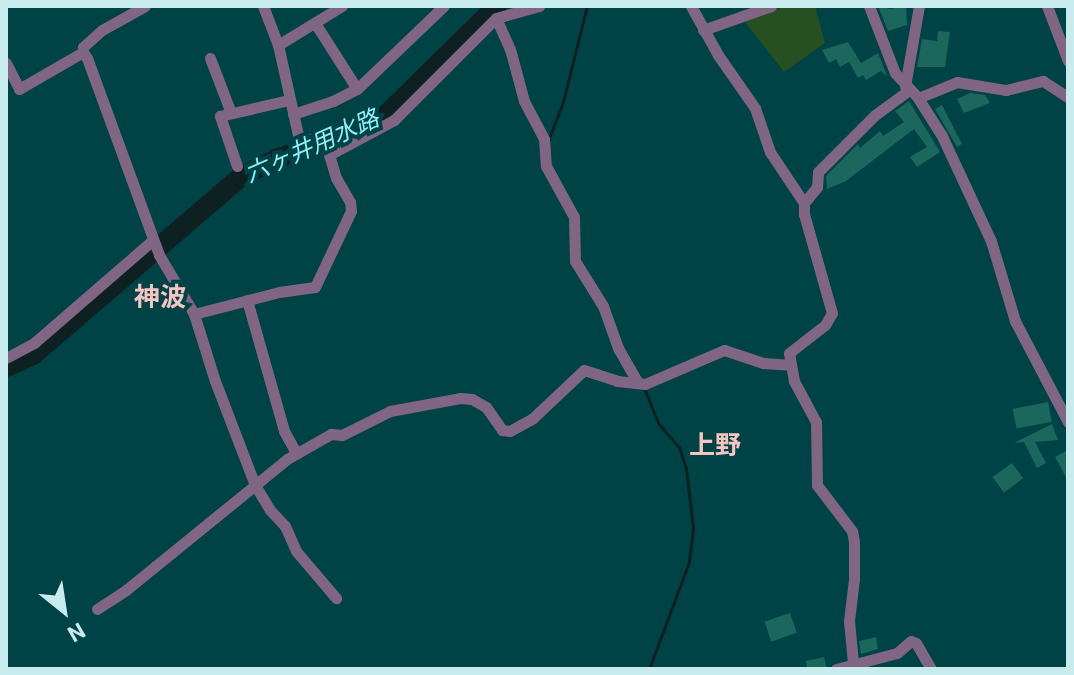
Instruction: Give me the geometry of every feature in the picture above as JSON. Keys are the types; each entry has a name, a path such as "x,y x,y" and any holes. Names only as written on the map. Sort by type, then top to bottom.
{"street":[{"path":"145,6 102,30 83,47 83,52 155,246 194,314 215,381 225,399 255,485 270,510 285,526 296,551 336,598"},
{"path":"194,314 247,300 310,289 329,262 351,211 323,134 302,140 289,100 278,45 263,6"},
{"path":"278,45 342,6"},
{"path":"293,114 333,101 357,89 444,6"},
{"path":"327,147 394,120 496,18 539,6"},
{"path":"691,6 703,30 755,108 770,152 804,203 807,228 832,313 825,325 789,353 794,381 816,422 817,485 852,531 854,579 849,621 853,663"},
{"path":"703,30 771,6"},
{"path":"869,6 895,73 942,136 991,241 1015,321 1064,406 1068,422"},
{"path":"911,91 919,6"},
{"path":"1047,6 1068,61"},
{"path":"496,18 510,49 524,101 544,139 546,166 574,217 575,261 603,306 618,348 641,383"},
{"path":"315,23 357,89"},
{"path":"6,63 19,89 83,52"},
{"path":"210,58 231,113"},
{"path":"804,203 817,187 822,164 875,115 911,91 957,82 1006,90 1043,81 1068,97"},
{"path":"237,166 220,116 289,100"},
{"path":"6,358 34,343 155,246"},
{"path":"247,300 284,431 297,454"},
{"path":"97,609 297,454 331,434 342,435 403,407 472,399 486,407 502,430 510,431 533,418 584,370 617,381 641,383 724,350 763,363 790,365"},
{"path":"836,669 897,653 911,641 916,643 931,669"}],"green space":[{"path":"785,6 815,6 825,43 784,72 745,22"}],"building":[{"path":"878,6 890,9 906,6 907,25 888,31"},
{"path":"938,31 950,32 945,67 917,67 922,39 937,41"},
{"path":"848,42 861,63 878,53 887,76 881,71 866,80 863,75 858,78 849,62 840,67 836,59 829,63 822,50"},
{"path":"970,93 985,95 990,103 964,113 957,99"},
{"path":"909,101 940,152 917,167 910,157 927,147 914,129 846,181 827,189 826,176 858,144 860,148 880,131 883,136 904,122 895,111"},
{"path":"942,105 962,144 957,147 935,109"},
{"path":"1048,402 1052,422 1016,429 1013,409"},
{"path":"1052,424 1058,440 1035,442 1046,463 1037,468 1024,442 1014,443"},
{"path":"1068,450 1068,481 1055,457"},
{"path":"1012,463 1023,478 1004,492 993,477"},
{"path":"790,613 797,633 771,642 764,622"},
{"path":"876,637 878,649 861,654 859,641"},
{"path":"824,657 827,669 807,669 806,661"}],"waterway":[{"name":"六ヶ井用水路","path":"6,367 33,355 241,177 276,159 348,135 388,113 497,6"},
{"path":"548,141 563,102 587,6"},
{"path":"644,388 658,423 679,447 686,468 693,528 689,562 649,669"}],"district":[{"name":"神波","path":"160,298"},
{"name":"上野","path":"715,446"}]}
